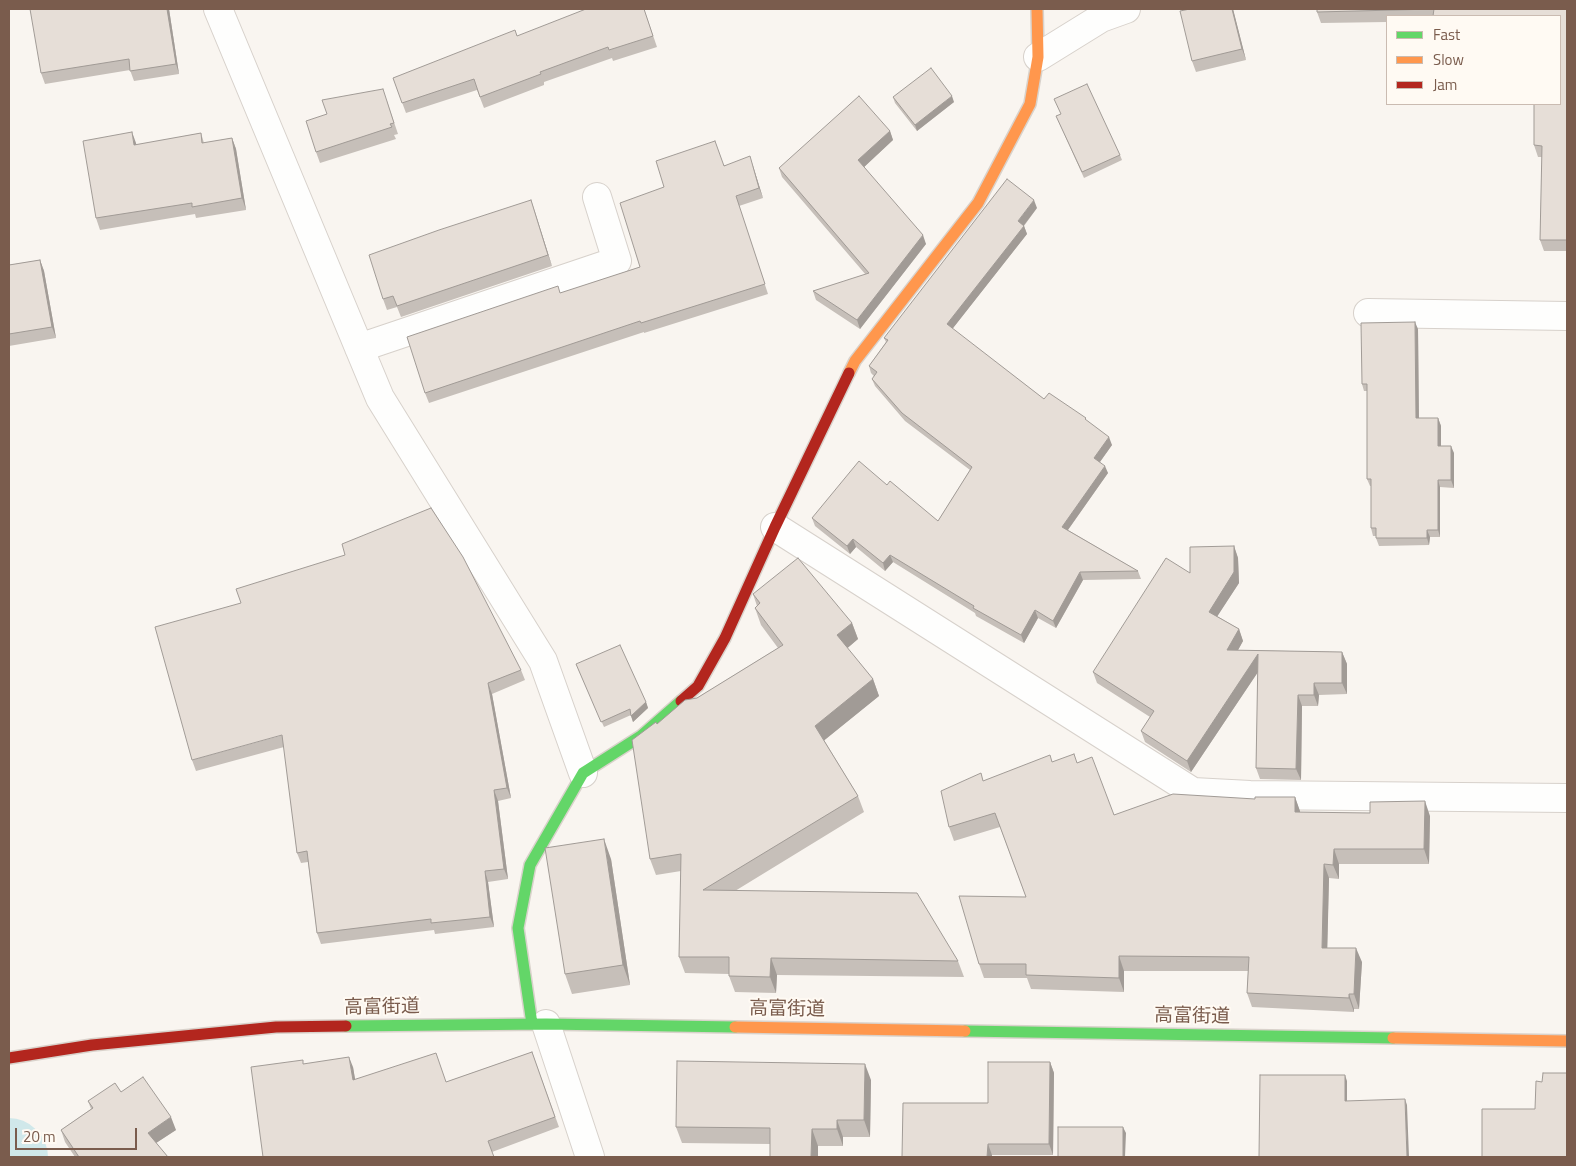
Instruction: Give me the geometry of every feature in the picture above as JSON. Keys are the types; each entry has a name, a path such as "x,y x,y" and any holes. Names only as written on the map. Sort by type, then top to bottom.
{"street":[{"path":"218,9 380,398 543,661 583,773"},
{"path":"590,1157 539,1024 518,928 530,865 583,773 641,736 698,686 725,638 775,526 856,361 978,203 1030,104 1038,57 1037,9"},
{"path":"1038,57 1101,18 1126,9"},
{"path":"359,348 618,261 597,197"},
{"path":"1368,313 1567,316"},
{"path":"775,526 1193,792 1250,795 1567,798"},
{"name":"高富街道","path":"9,1058 92,1045 276,1027 539,1024 1567,1041"}],"building":[{"path":"30,9 167,9 176,64 130,71 129,59 41,73"},
{"path":"586,9 644,9 653,36 609,50 608,47 480,97 474,79 402,103 393,78 515,30 517,36"},
{"path":"1190,9 1232,9 1242,49 1192,61 1180,11"},
{"path":"1317,9 1434,9 1317,12"},
{"path":"1434,9 1567,9 1567,240 1540,240 1542,146 1534,145 1534,105 1561,105 1561,15 1433,15"},
{"path":"931,68 952,96 915,125 893,97"},
{"path":"1087,84 1120,155 1082,172 1056,116 1061,114 1054,99"},
{"path":"383,89 394,123 390,124 392,127 316,152 306,121 327,114 322,100"},
{"path":"859,96 890,131 858,160 923,235 857,320 813,291 869,273 779,168"},
{"path":"132,132 134,145 201,133 202,143 232,138 242,198 192,207 192,203 96,218 83,141"},
{"path":"715,141 724,166 750,156 759,188 736,196 765,284 641,323 640,321 425,393 407,337 558,286 560,293 640,267 620,203 664,187 656,161"},
{"path":"1007,179 1034,200 1018,221 1024,226 947,324 1044,399 1049,393 1086,418 1109,437 1094,458 1105,466 1062,527 1138,571 1080,572 1053,621 1035,610 1021,635 973,608 974,606 890,555 883,563 853,539 847,546 812,518 859,461 887,485 890,481 938,521 972,467 902,413 872,379 877,372 869,366 888,340 884,338"},
{"path":"531,200 548,255 397,306 393,296 383,299 369,255"},
{"path":"40,260 52,327 9,334 9,265"},
{"path":"1415,322 1416,418 1438,418 1438,446 1451,446 1451,480 1438,480 1438,530 1427,530 1427,538 1376,538 1376,528 1371,528 1371,479 1367,479 1367,384 1362,384 1361,323"},
{"path":"431,508 463,557 521,670 488,683 507,788 494,790 504,869 485,871 490,917 431,923 431,919 317,933 307,851 297,853 282,735 192,760 155,627 241,603 236,589 345,555 342,544"},
{"path":"1234,546 1234,572 1209,612 1239,629 1227,650 1342,652 1342,683 1314,683 1314,695 1298,695 1296,769 1256,768 1258,654 1187,761 1141,731 1154,711 1093,672 1166,558 1190,573 1190,547"},
{"path":"798,558 852,623 837,635 873,679 815,726 858,796 703,890 917,893 958,961 771,958 770,977 729,976 729,957 679,957 681,854 650,859 632,740 656,722 657,724 685,700 697,698 783,645 755,608 760,603 753,594"},
{"path":"620,645 646,702 631,716 630,709 601,722 576,664"},
{"path":"1074,754 1077,763 1092,757 1114,815 1173,794 1255,799 1255,797 1295,797 1295,812 1370,813 1370,802 1425,801 1424,849 1334,849 1333,865 1324,864 1322,948 1356,948 1354,994 1349,994 1349,998 1247,993 1249,957 1119,956 1119,978 1026,975 1026,964 979,964 959,896 1026,897 995,813 949,827 941,791 981,773 983,781 1050,755 1052,762"},
{"path":"604,839 623,965 565,974 545,848"},
{"path":"532,1052 555,1117 488,1141 494,1157 263,1157 251,1067 303,1060 303,1064 349,1057 353,1080 436,1053 446,1082"},
{"path":"677,1061 865,1064 864,1120 837,1120 837,1129 812,1129 811,1157 770,1157 770,1128 676,1127"},
{"path":"988,1062 1050,1062 1049,1144 988,1144 987,1157 902,1157 903,1103 988,1103"},
{"path":"1543,1073 1567,1073 1567,1157 1482,1157 1482,1109 1535,1109 1536,1081 1542,1082"},
{"path":"1260,1075 1345,1075 1345,1101 1405,1099 1407,1157 1259,1157"},
{"path":"143,1077 171,1117 148,1133 168,1157 79,1157 61,1130 93,1108 88,1101 115,1083 121,1092"},
{"path":"1058,1127 1123,1127 1123,1157 1058,1157"}],"traffic: fast":[{"path":"532,1024 518,928 530,865 583,773 641,736 681,701"},
{"path":"346,1026 546,1024 735,1027"},
{"path":"965,1031 1393,1038"}],"traffic: slow":[{"path":"849,373 855,361 978,203 1030,104 1038,57 1037,9"},
{"path":"735,1027 965,1031"},
{"path":"1393,1038 1567,1041"}],"traffic: jam":[{"path":"681,701 698,686 725,638 775,527 849,373"},
{"path":"9,1058 92,1045 276,1027 346,1026"}]}
